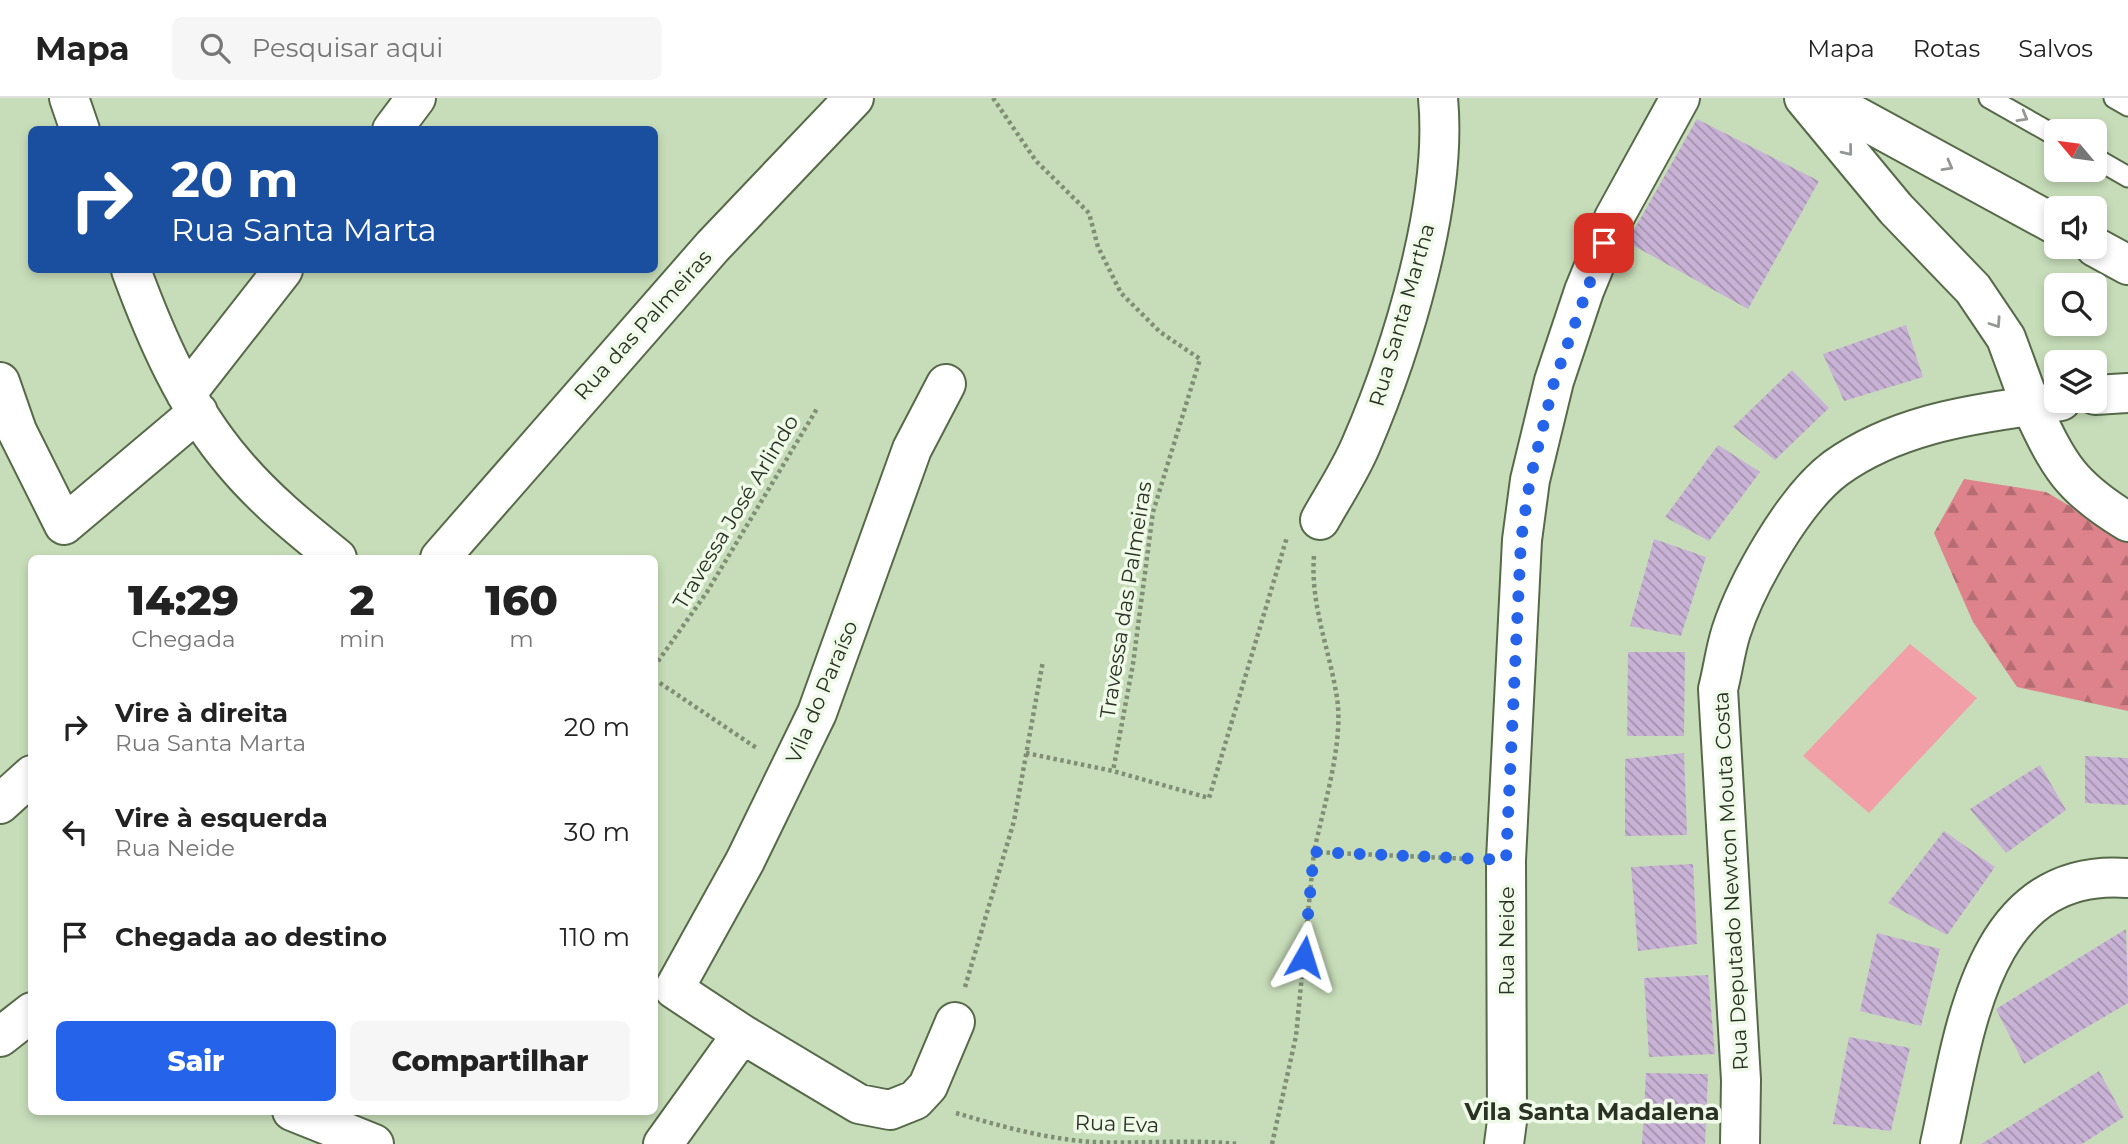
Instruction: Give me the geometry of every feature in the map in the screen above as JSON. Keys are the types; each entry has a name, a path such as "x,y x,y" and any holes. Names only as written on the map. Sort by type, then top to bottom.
{"street":[{"path":"69,98 79,126"},
{"path":"394,126 416,98"},
{"name":"Rua das Palmeiras","path":"443,555 713,246 854,98"},
{"name":"Rua Santa Martha","path":"1319,531 1360,447 1408,311 1430,225 1440,165 1438,98"},
{"name":"Rua Neide","path":"1504,1144 1507,1121 1506,860 1521,540 1530,480 1554,382 1584,291 1614,218 1680,98"},
{"path":"1804,98 1896,209 1973,289 2044,401"},
{"path":"1823,98 2044,218"},
{"path":"2107,254 2128,265"},
{"path":"132,273 154,332 192,403 233,462 264,496 333,555"},
{"path":"0,382 17,431 64,525 192,403 281,273"},
{"name":"Vila do Paraíso","path":"742,1034 674,989 745,861 790,770 850,627 912,449 946,384"},
{"path":"2107,394 2128,393"},
{"name":"Rua Deputado Newton Mouta Costa","path":"1740,1144 1741,1080 1718,689 1731,631 1762,566 1794,512 1836,469 1889,439 1924,427 1969,414 2044,404"},
{"path":"2047,413 2053,453 2071,480 2104,508 2128,522"},
{"path":"0,804 28,779"},
{"path":"1940,1144 1973,994 1994,951 2025,910 2064,885 2099,876 2128,878"},
{"path":"0,1037 28,1014"},
{"path":"663,1144 742,1034 859,1104 890,1110 915,1100 928,1086 955,1022"},
{"path":"302,1115 374,1144"}],"lane":[{"path":"1989,98 2044,129"},
{"path":"2114,98 2128,106"},
{"path":"2107,165 2128,177"}],"path":[{"name":"Travessa das Palmeiras","path":"993,98 1036,161 1090,214 1098,247 1121,293 1160,332 1199,359 1153,512 1133,664 1113,771"},
{"name":"Travessa José Arlindo","path":"658,661 708,592 818,407"},
{"path":"1026,753 1113,771 1209,798 1287,536 1319,531 1312,575 1338,700 1338,725 1314,852 1296,1036 1272,1144"},
{"path":"955,1022 1014,821 1042,661"},
{"path":"658,682 790,770"},
{"path":"1314,852 1506,860"},
{"name":"Rua Eva","path":"915,1100 1012,1130 1091,1142 1201,1140 1238,1144"}],"green space":[{"path":"1964,479 2046,492 2128,540 2128,711 2017,687 1973,622 1934,533"}],"shaded area":[{"path":"1910,644 1977,698 1869,813 1803,756"}],"building":[{"path":"1697,119 1819,181 1748,309 1627,242"},
{"path":"1906,325 1923,377 1844,401 1823,354"},
{"path":"1792,370 1829,408 1775,460 1733,427"},
{"path":"1718,445 1760,472 1709,541 1665,517"},
{"path":"1654,539 1706,557 1681,636 1630,626"},
{"path":"1628,652 1685,652 1684,736 1627,736"},
{"path":"1684,753 1687,835 1625,836 1625,759"},
{"path":"2085,756 2128,758 2128,805 2085,803"},
{"path":"2040,765 2066,810 2006,853 1970,809"},
{"path":"1944,831 1995,867 1947,935 1888,903"},
{"path":"1693,864 1697,944 1638,951 1631,867"},
{"path":"2126,929 2128,1003 2024,1064 1996,1009"},
{"path":"1877,933 1940,949 1921,1026 1860,1011"},
{"path":"1708,975 1715,1054 1649,1057 1644,978"},
{"path":"1849,1037 1910,1048 1891,1131 1833,1124"},
{"path":"2099,1071 2124,1117 2082,1144 1981,1144"},
{"path":"1646,1073 1708,1074 1705,1144 1642,1144"}],"district":[{"name":"Vila Santa Madalena","path":"1592,1112"}],"route":[{"path":"1304,957 1314,852 1506,860 1521,540 1530,480 1554,382 1584,291 1604,243"}]}
